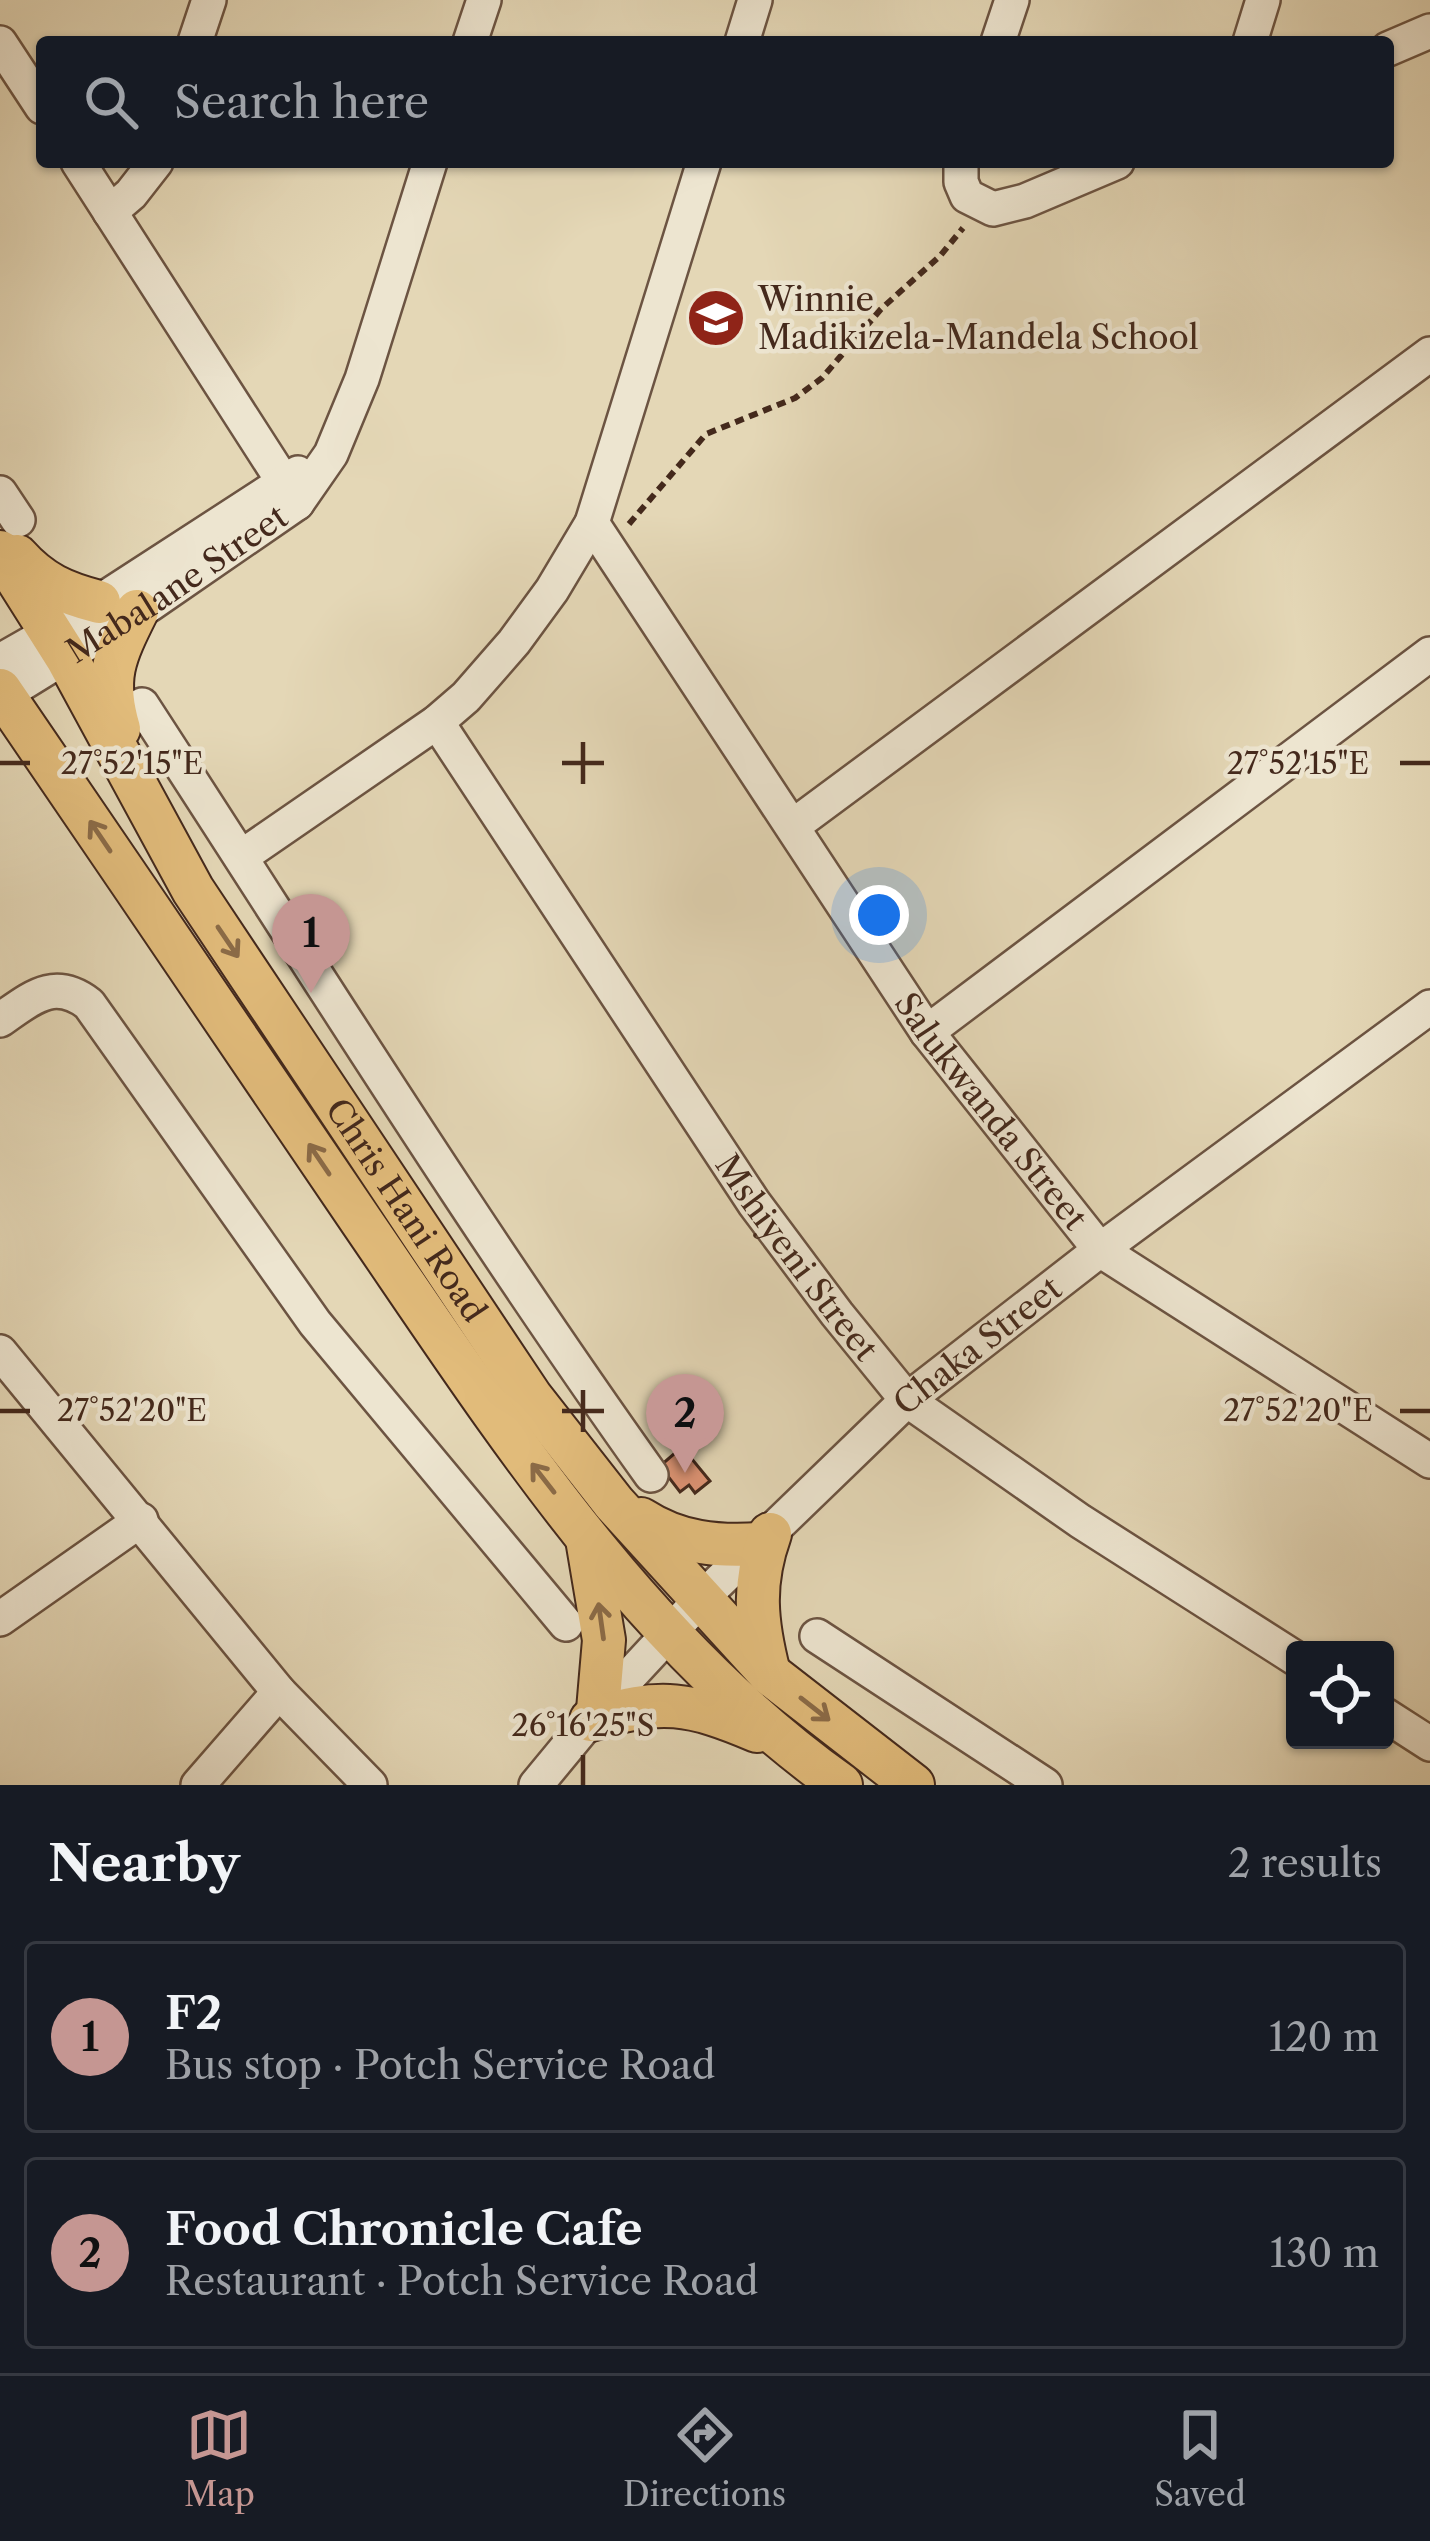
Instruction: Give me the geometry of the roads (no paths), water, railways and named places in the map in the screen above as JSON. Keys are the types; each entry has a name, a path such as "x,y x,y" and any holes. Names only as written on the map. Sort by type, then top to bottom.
{"main road":[{"path":"4,525 36,578 67,594 118,607 110,681 124,746 155,824"},
{"name":"Chris Hani Road","path":"4,525 59,645 193,890 531,1397 669,1634 780,1741 841,1785"},
{"name":"Chris Hani Road","path":"1,686 495,1417 600,1518 701,1599 770,1674 913,1785"},
{"path":"0,743 54,769"},
{"path":"770,1674 755,1598 765,1539 728,1546 688,1541 600,1518 604,1640 595,1715 660,1703 693,1706 780,1741"}],"street":[{"path":"197,36 209,0"},
{"path":"472,36 484,0"},
{"path":"744,36 755,0"},
{"path":"1000,36 1012,0"},
{"path":"1252,36 1263,0"},
{"path":"1394,47 1430,32"},
{"path":"0,43 36,98"},
{"path":"82,168 290,492"},
{"path":"110,212 151,168"},
{"name":"Mabalane Street","path":"1,686 290,492 331,454 362,379 428,168"},
{"path":"241,857 466,698 601,536 702,168"},
{"path":"961,168 961,182 973,201 993,209 1010,207 1103,168"},
{"path":"793,826 1430,354"},
{"name":"Salukwanda Street","path":"601,536 927,1032 1100,1250 1430,1461"},
{"path":"927,1032 1430,654"},
{"path":"142,705 538,1317 651,1475"},
{"name":"Mshiyeni Street","path":"437,722 754,1203 908,1400 1080,1521 1286,1652"},
{"path":"0,1020 37,995 53,991 75,993 89,1004 315,1323 566,1624"},
{"name":"Chaka Street","path":"536,1785 701,1599 908,1400 1100,1250 1430,1007"},
{"path":"0,1352 279,1692 370,1785"},
{"path":"0,1618 141,1520"},
{"path":"817,1636 1045,1785"},
{"path":"198,1785 279,1692"},
{"path":"1394,1721 1430,1744"}],"place":[{"name":"Winnie Madikizela-Mandela School","path":"716,318"},
{"name":"F2","path":"311,993"},
{"name":"Food Chronicle Cafe","path":"685,1473"}]}
